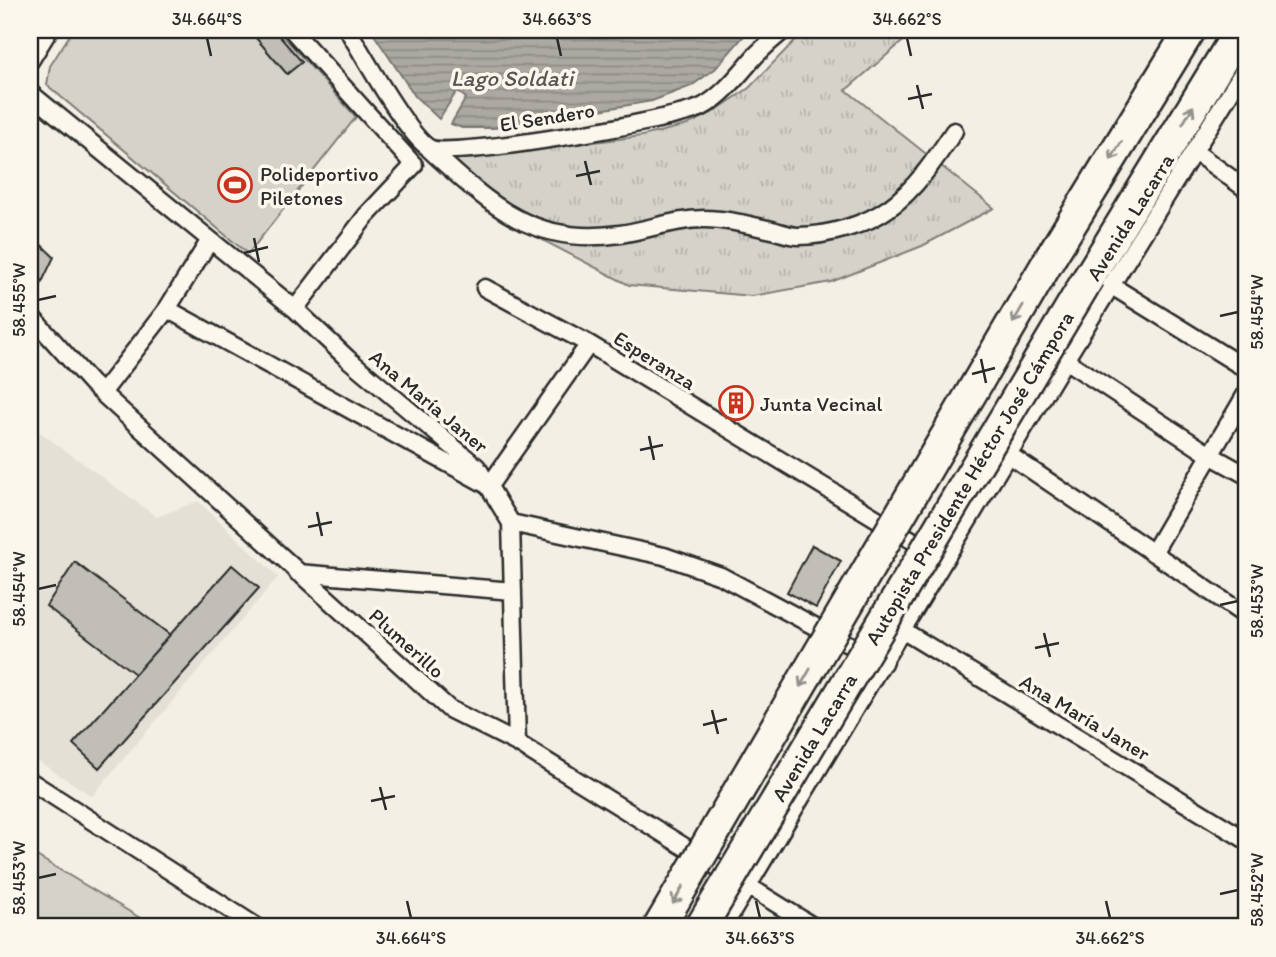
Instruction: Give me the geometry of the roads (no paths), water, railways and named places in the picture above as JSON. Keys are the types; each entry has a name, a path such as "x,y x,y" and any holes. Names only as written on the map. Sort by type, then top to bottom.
{"highway":[{"name":"Autopista Presidente Héctor José Cámpora","path":"659,927 1052,255 1190,30"},
{"name":"Autopista Presidente Héctor José Cámpora","path":"701,927 1100,282 1240,30"}],"street":[{"path":"30,61 49,30"},
{"path":"292,30 414,165 366,216 295,309"},
{"path":"348,30 409,127 429,149 497,206 513,217 546,232 576,236 616,235 686,219 732,221 797,236 846,229 889,208 928,167 954,131"},
{"name":"El Sendero","path":"429,149 445,152 473,150 637,123 702,107 718,95 784,30"},
{"name":"Avenida Lacarra","path":"723,927 1065,360 1100,282 1195,152 1246,67"},
{"name":"Ana María Janer","path":"30,93 295,309 348,359 477,467 511,523"},
{"path":"1195,152 1246,189"},
{"path":"102,393 167,309 210,240"},
{"path":"1100,282 1246,369"},
{"name":"Esperanza","path":"485,288 589,344 944,559"},
{"path":"167,309 489,486 589,344"},
{"name":"Plumerillo","path":"30,315 102,393 449,709 517,743 814,927"},
{"path":"1065,360 1210,455 1246,475"},
{"path":"1153,553 1246,394"},
{"path":"1008,454 1246,616"},
{"path":"517,743 511,523 664,556 721,576 883,663"},
{"path":"298,573 513,591"},
{"name":"Ana María Janer","path":"902,630 1246,840"},
{"path":"30,781 257,927"},
{"path":"1242,927 1246,922"}],"water":[{"name":"Lago Soldati","path":"371,30 749,30 715,69 691,86 652,101 494,128 462,128 451,124 466,98 457,91 439,119 415,96"}],"place":[{"name":"Polideportivo Piletones","path":"235,185"},
{"name":"Junta Vecinal","path":"736,403"}]}
